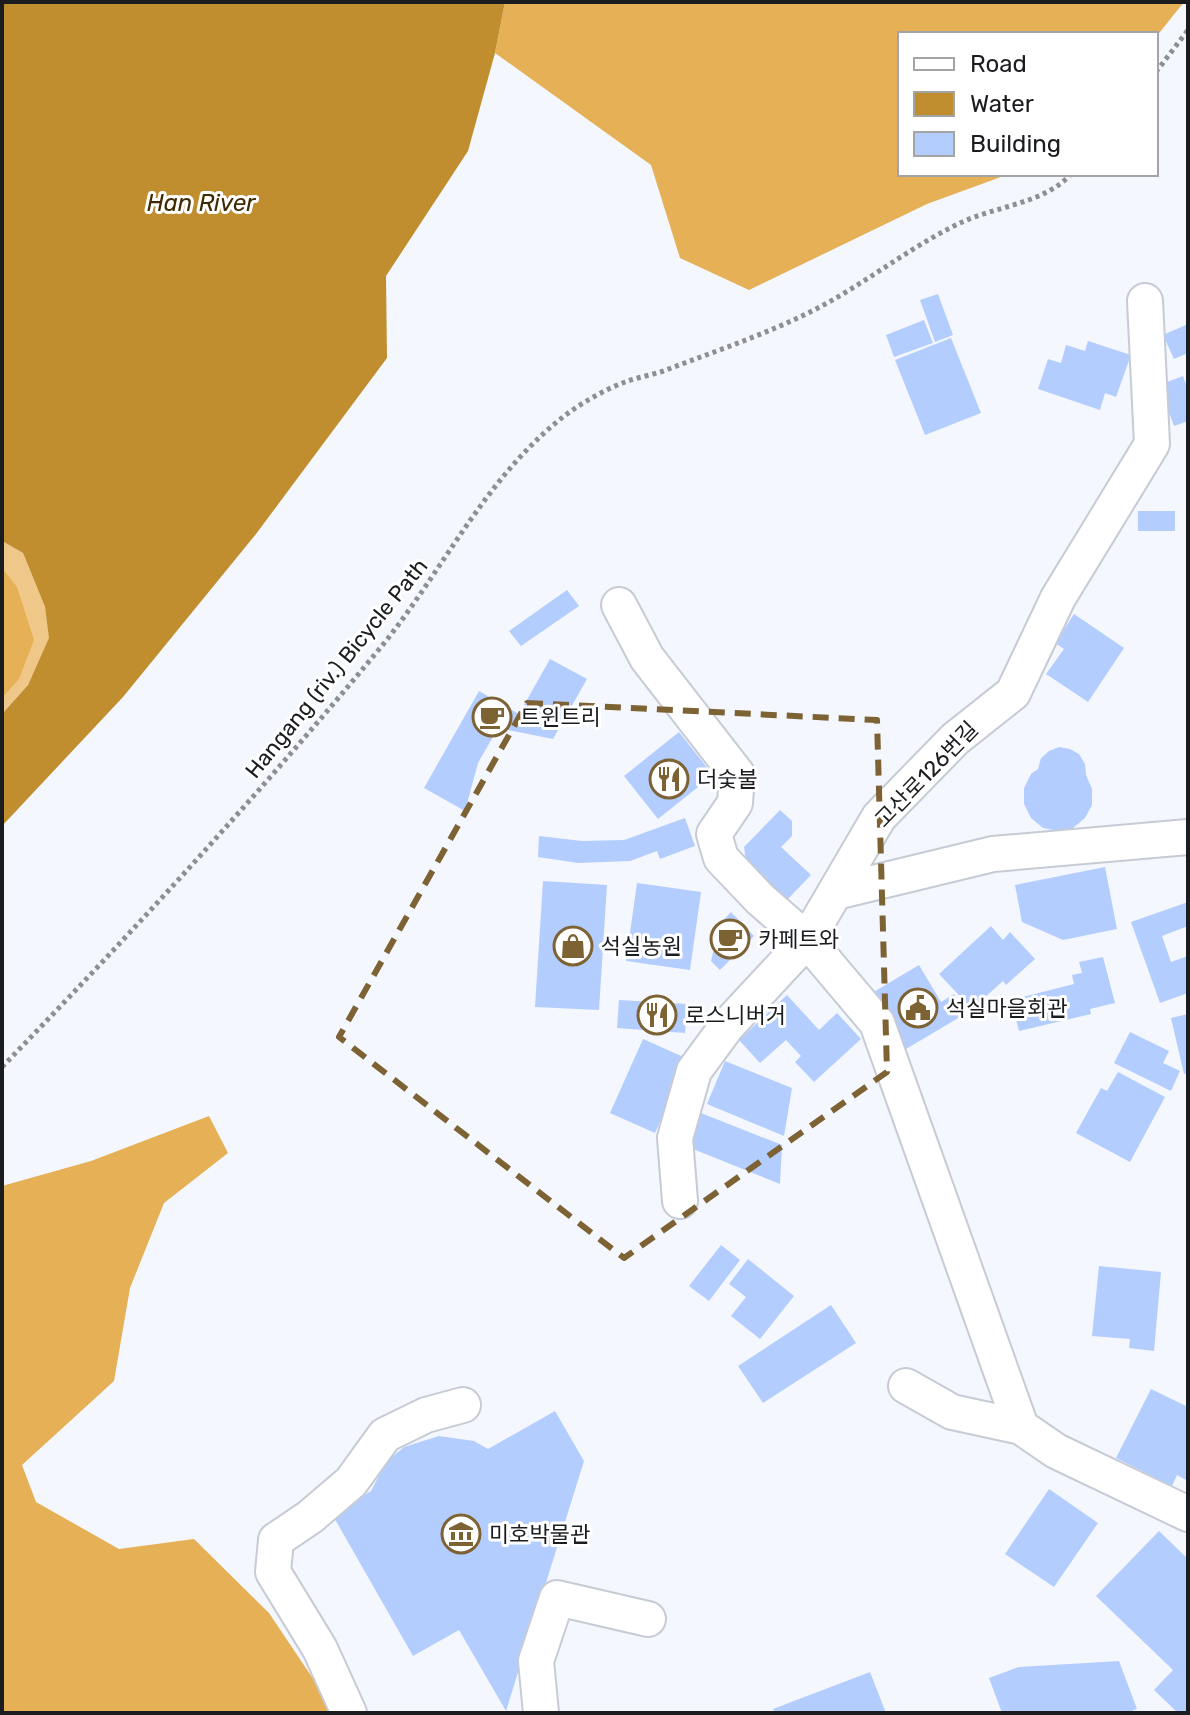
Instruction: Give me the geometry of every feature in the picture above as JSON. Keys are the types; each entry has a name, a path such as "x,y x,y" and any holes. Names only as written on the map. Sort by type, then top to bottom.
{"street":[{"name":"고산로126번길","path":"680,1201 675,1138 694,1071 727,1026 807,940 879,817 955,739 1013,693 1058,598 1152,444 1145,301"},
{"path":"619,605 647,658 737,774 735,803 714,834 721,858 760,899 807,940 877,1023 1021,1427"},
{"path":"836,892 993,854 1188,837"},
{"path":"906,1386 952,1412 1021,1427 1056,1451 1188,1514"},
{"path":"349,1713 320,1649 273,1572 276,1540 310,1517 351,1482 385,1435 426,1415 463,1405"},
{"path":"541,1713 536,1661 557,1598 648,1619"}],"path":[{"path":"1158,69 1188,30"},
{"name":"Hangang (riv.) Bicycle Path","path":"2,1067 149,913 255,794 383,644 432,580 505,472 565,416 626,382 663,371 809,313 961,222 1032,198 1069,176"}],"highlighted area":[{"path":"527,703 877,720 887,1072 624,1258 339,1037"}],"shaded area":[{"path":"505,2 1184,2 1158,34 1158,32 898,32 898,176 1004,176 927,204 749,290 680,258 651,165 495,53"},
{"path":"2,541 23,553 45,607 50,638 28,685 2,714"},
{"path":"2,568 17,587 34,640 19,679 2,698"},
{"path":"209,1116 228,1153 164,1203 130,1288 114,1381 22,1465 36,1502 119,1549 194,1539 269,1613 336,1713 2,1713 2,1186 91,1161"}],"water":[{"name":"Han River","path":"2,2 505,2 495,53 468,151 386,276 387,358 256,534 123,697 2,826 2,714 28,685 49,638 45,607 23,553 2,541"}],"building":[{"path":"938,294 953,335 935,342 920,300"},
{"path":"924,320 933,343 894,357 886,335"},
{"path":"1188,324 1188,353 1174,359 1163,335"},
{"path":"951,338 981,413 925,435 895,360"},
{"path":"1088,341 1131,355 1116,397 1105,393 1100,410 1038,389 1048,359 1061,363 1066,345 1085,351"},
{"path":"1183,376 1188,390 1188,421 1174,426 1159,385"},
{"path":"1138,511 1175,511 1175,531 1138,531"},
{"path":"567,590 579,606 521,646 509,631"},
{"path":"1074,614 1124,648 1088,702 1046,674 1064,649 1055,643"},
{"path":"550,659 587,679 553,739 498,728 478,763 465,811 424,788 479,691 519,714"},
{"path":"679,732 713,775 658,819 624,776"},
{"path":"1059,747 1079,754 1085,764 1092,789 1092,805 1085,818 1073,828 1058,831 1043,828 1031,818 1024,804 1024,788 1031,774 1038,769 1041,758"},
{"path":"780,810 792,821 792,836 781,847 811,875 786,901 746,861 744,847"},
{"path":"685,818 695,846 660,859 657,851 630,861 578,863 538,857 539,836 582,841 624,840"},
{"path":"1105,867 1117,929 1063,940 1022,922 1015,885"},
{"path":"543,881 607,885 599,1010 535,1007"},
{"path":"637,883 701,892 690,970 626,961"},
{"path":"1188,902 1188,926 1162,936 1171,962 1188,956 1188,993 1160,1003 1131,922"},
{"path":"731,912 754,936 720,970 711,961 720,924"},
{"path":"991,926 1003,940 1010,932 1035,959 1006,985 1003,981 972,1009 939,974"},
{"path":"1103,957 1115,1003 1090,1009 1091,1014 1019,1031 1011,1000 1074,984 1072,975 1082,973 1079,962"},
{"name":"석실마을회관","path":"919,965 941,1002 954,994 965,1014 901,1052 867,996"},
{"path":"787,995 819,1030 837,1013 861,1039 814,1082 795,1062 801,1056 786,1040 760,1063 739,1040"},
{"path":"619,1000 687,1004 685,1033 617,1028"},
{"path":"1188,1014 1188,1073 1184,1074 1171,1018"},
{"path":"1130,1032 1169,1051 1163,1063 1180,1071 1171,1091 1114,1063"},
{"path":"643,1039 688,1059 655,1133 610,1113"},
{"path":"725,1061 792,1088 784,1136 707,1104"},
{"path":"1118,1072 1165,1097 1130,1162 1076,1133 1101,1088 1107,1091"},
{"path":"701,1113 782,1145 780,1184 688,1147"},
{"path":"721,1245 740,1260 709,1301 689,1286"},
{"path":"748,1259 794,1296 760,1339 731,1316 746,1297 729,1284"},
{"path":"1099,1266 1161,1272 1154,1351 1129,1348 1130,1339 1092,1336"},
{"path":"831,1305 856,1343 763,1403 738,1366"},
{"path":"1151,1389 1188,1407 1188,1476 1186,1480 1177,1475 1172,1486 1116,1458"},
{"path":"555,1411 584,1461 506,1711 459,1630 413,1656 332,1514 371,1491 386,1462 404,1447 439,1436 474,1441 488,1449"},
{"path":"1049,1489 1098,1523 1054,1587 1005,1554"},
{"path":"1159,1531 1188,1559 1188,1713 1178,1713 1154,1690 1173,1670 1096,1596"},
{"path":"1119,1661 1137,1709 1127,1713 1002,1713 989,1678 1019,1667"},
{"path":"870,1672 886,1713 775,1713 773,1709"}],"place":[{"name":"트윈트리","path":"492,717"},
{"name":"더숯불","path":"669,779"},
{"name":"카페트와","path":"730,939"},
{"name":"석실농원","path":"573,946"},
{"name":"석실마을회관","path":"918,1008"},
{"name":"로스니버거","path":"657,1015"},
{"name":"미호박물관","path":"461,1534"}]}
